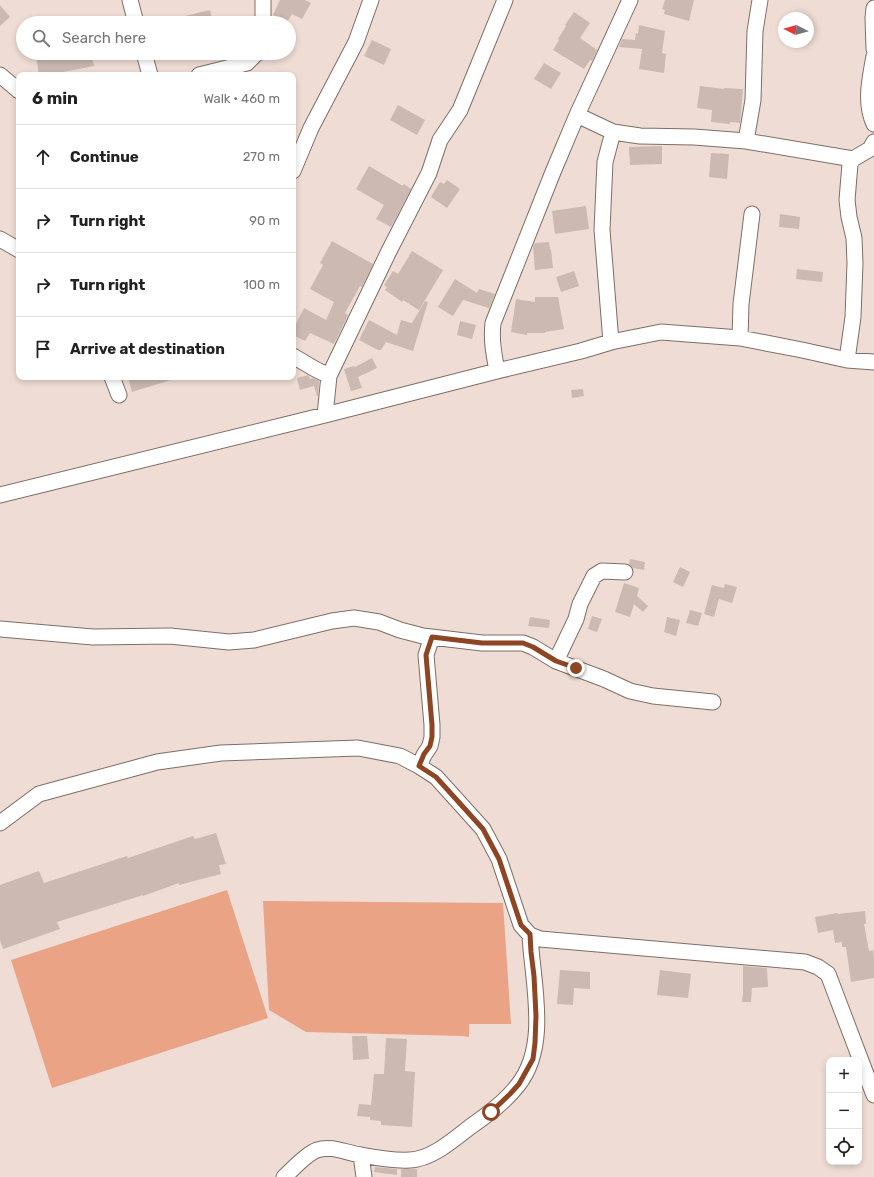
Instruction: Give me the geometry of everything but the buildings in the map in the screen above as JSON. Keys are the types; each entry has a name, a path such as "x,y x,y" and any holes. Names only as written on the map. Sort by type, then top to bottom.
{"street":[{"path":"130,0 134,16"},
{"path":"263,0 263,16"},
{"path":"296,164 311,128 356,42 371,0"},
{"path":"325,415 329,376 389,251 429,174 440,140 460,110 505,0"},
{"path":"497,371 493,348 493,323 553,172 630,0"},
{"path":"746,141 753,100 756,31 760,0"},
{"path":"874,8 874,49"},
{"path":"874,56 868,96 874,124"},
{"path":"146,60 149,72"},
{"path":"211,72 247,63 250,60"},
{"path":"0,75 16,88"},
{"path":"577,116 613,132 640,136 694,137 746,141 853,159"},
{"path":"611,342 602,230 604,162 613,132"},
{"path":"847,360 853,317 855,263 854,238 847,200 850,164 853,159 870,149 874,142"},
{"path":"740,338 740,304 752,214"},
{"path":"0,239 16,248"},
{"path":"0,495 325,415 611,342 661,332 740,338 847,360 874,362"},
{"path":"296,358 329,376"},
{"path":"113,380 119,395"},
{"path":"556,661 576,619 580,604 594,576 602,571 625,572"},
{"path":"0,629 93,637 170,636 229,642 254,640 318,624 354,618 379,622 400,630 423,636 482,643 523,643 533,647 556,661 630,690 653,696 713,702"},
{"path":"419,766 424,754 430,746 432,737 426,655 432,637"},
{"path":"0,823 39,794 157,762 221,753 358,748 400,756 436,777 483,829 499,859 521,925 530,934 540,940 805,962 818,967 828,974 874,1095"},
{"path":"284,1177 303,1160 316,1151 329,1148 361,1155 396,1160 422,1158 437,1151 459,1136 491,1112 510,1094 519,1084 533,1059 535,1043 536,1016 530,934"},
{"path":"361,1155 364,1177"}],"shaded area":[{"path":"227,890 268,1018 52,1088 11,960"},
{"path":"263,901 503,903 511,1024 469,1024 469,1037 306,1032 269,1010"}],"route":[{"path":"491,1112 519,1084 533,1059 536,1016 530,934 521,925 499,859 483,829 436,777 419,766 424,754 430,746 432,737 426,655 432,637 482,643 523,643 533,647 556,661 576,668"}]}
